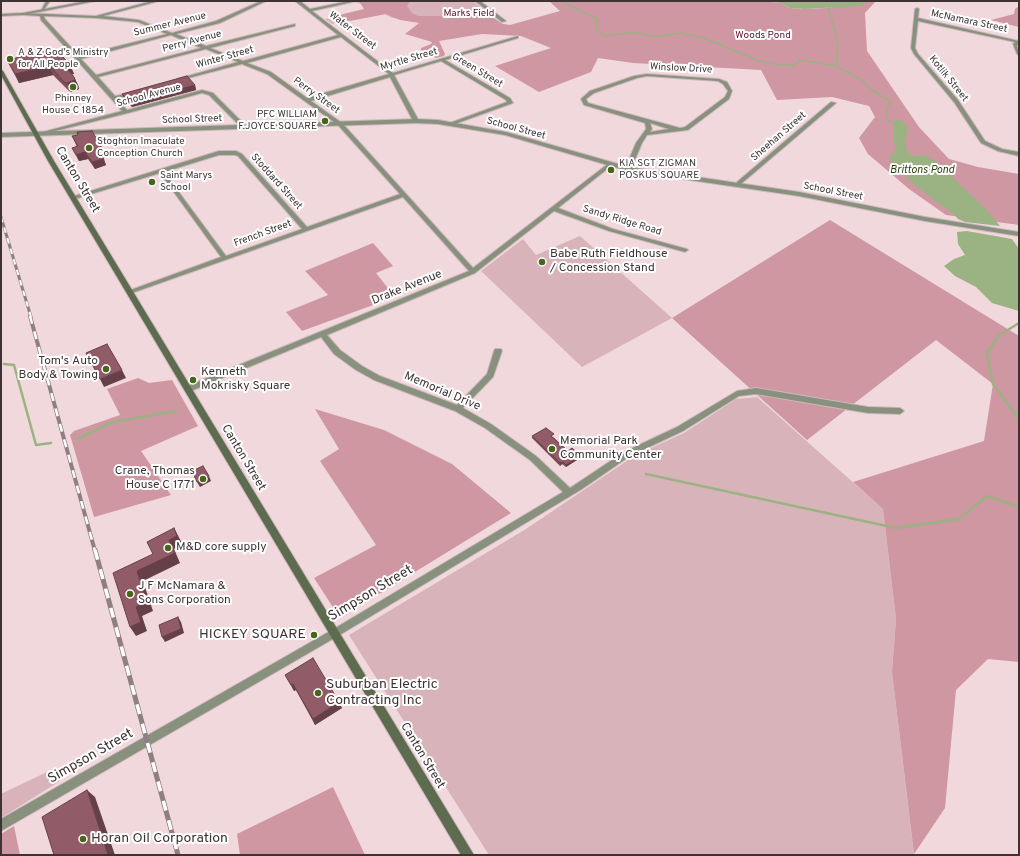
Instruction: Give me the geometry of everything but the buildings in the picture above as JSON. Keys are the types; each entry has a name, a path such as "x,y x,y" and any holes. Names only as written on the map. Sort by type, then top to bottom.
{"main road":[{"name":"Canton Street","path":"1,71 35,134 73,198 468,855"}],"street":[{"path":"42,10 48,1"},
{"path":"23,14 94,1"},
{"path":"1,15 23,14 42,16 96,17 157,1"},
{"name":"Summer Avenue","path":"78,58 226,20 264,1"},
{"name":"Water Street","path":"297,1 384,66 392,74 416,121"},
{"path":"309,10 355,1"},
{"path":"478,2 485,1"},
{"path":"478,2 504,22"},
{"name":"Kotlik Street","path":"917,9 914,48 916,54 956,101 982,142 992,148 1019,154"},
{"path":"42,16 43,19 126,112"},
{"name":"Perry Street","path":"96,17 135,20 269,73 340,124 473,272"},
{"name":"McNamara Street","path":"916,19 1019,42"},
{"name":"Perry Avenue","path":"94,77 293,25"},
{"name":"Winter Street","path":"172,82 342,35"},
{"name":"Myrtle Street","path":"308,100 516,37"},
{"path":"1019,42 1015,44 1019,54"},
{"name":"Green Street","path":"442,60 508,100 510,103 450,124"},
{"path":"633,70 636,77"},
{"name":"Winslow Drive","path":"646,134 680,130 689,127 727,98 730,93 727,85 715,80 651,76 636,77 590,93 583,101 586,104 680,130"},
{"path":"114,98 142,90"},
{"name":"School Avenue","path":"45,134 205,91 211,94 245,128"},
{"name":"Sheehan Street","path":"739,186 739,183 833,103"},
{"path":"628,169 639,143 646,134 649,126 643,119"},
{"name":"School Street","path":"1,135 245,128 416,121 450,124 511,135 609,165 628,169 827,199 917,217 1019,234"},
{"name":"Stoddard Street","path":"73,198 220,153 236,153 240,155 306,229"},
{"name":"Drake Avenue","path":"188,389 473,272 609,165"},
{"path":"161,171 225,258"},
{"name":"French Street","path":"130,292 403,195"},
{"name":"Sandy Ridge Road","path":"554,209 611,230 685,250"},
{"name":"Memorial Drive","path":"322,334 337,352 359,368 377,378 458,409 488,426 524,451 569,493"},
{"path":"458,409 490,374 495,365 498,351"},
{"name":"Simpson Street","path":"1,825 334,633 569,493 627,454 680,429 732,396 745,391 868,410 900,411"}],"green space":[{"path":"359,1 410,1 407,6 412,13 418,16 446,16 478,8 503,24 510,25 560,11 549,1 761,1 781,3 790,8 805,9 827,8 866,2 865,1 876,1 865,13 867,51 919,127 949,159 978,167 1019,174 1019,225 946,215 909,189 868,154 859,138 875,117 869,106 832,97 777,100 761,70 633,63 598,58 591,72 539,92 495,66 551,48 521,36 482,34 439,41 445,54 444,56 436,58 421,50 421,48 431,44 432,42 405,34 419,23 400,20 386,14 350,21 333,19 339,15 364,9"},
{"name":"Marks Field","path":"473,1 510,31 392,18 383,13 332,24 325,19 371,8 355,2"},
{"path":"1019,6 1019,27 991,20 1014,14 1015,9"},
{"path":"830,220 1019,336 1019,662 988,659 956,690 945,808 914,854 892,672 896,619 883,509 853,482 984,441 993,384 936,340 807,440 672,318"},
{"path":"580,236 672,318 582,367 481,271 523,239 536,255"},
{"path":"373,243 393,266 376,273 395,297 302,331 286,312 328,295 305,271"},
{"path":"138,378 149,383 172,380 198,426 141,451 171,495 94,517 70,435 74,431 120,415 107,389"},
{"path":"757,397 883,509 896,619 892,672 914,855 489,855 349,635 526,529 634,456 684,433 736,399"},
{"path":"315,409 384,430 452,464 511,513 340,618 314,578 376,545 320,461 339,449"},
{"path":"49,771 59,771 60,781 1,818 1,794"},
{"path":"333,787 365,855 240,855 237,834"},
{"path":"14,826 20,855 1,855 1,834"}],"water":[{"name":"Woods Pond","path":"761,1 866,2 865,4 858,6 805,9 790,8 781,3"},
{"name":"Brittons Pond","path":"900,119 908,127 905,145 906,153 913,156 924,155 934,160 988,211 1000,226 965,222 958,219 953,213 910,181 900,168 893,164 889,158 896,149 894,143 894,121"},
{"path":"967,231 1012,239 1019,249 1019,311 992,303 976,287 955,276 944,266 954,259 965,255 958,244 957,232"}],"waterway":[{"path":"560,1 597,19 596,30 605,36 634,32 656,37 680,33 704,38 757,60 773,64 794,65 800,60 836,66"},
{"path":"827,1 838,44 836,66"},
{"path":"836,66 862,80 872,90 891,102 887,109 887,120 897,125"},
{"path":"904,141 906,150 912,158"},
{"path":"1019,323 998,336 987,354 993,384 1019,419"},
{"path":"4,364 14,365 36,445 51,443"},
{"path":"77,439 113,422 176,411"},
{"path":"646,474 896,528 959,519 987,496 1019,507"}],"railway":[{"path":"1,217 31,317"},
{"path":"30,316 95,551"},
{"path":"95,550 178,855"}],"place":[{"name":"A & Z God's Ministry for All People","path":"10,59"},
{"name":"Phinney House C 1854","path":"73,87"},
{"name":"PFC WILLIAM F.JOYCE SQUARE","path":"325,121"},
{"name":"Stoghton Imaculate Conception Church","path":"89,148"},
{"name":"KIA SGT ZIGMAN POSKUS SQUARE","path":"611,170"},
{"name":"Saint Marys School","path":"152,182"},
{"name":"Babe Ruth Fieldhouse / Concession Stand","path":"542,262"},
{"name":"Tom's Auto Body & Towing","path":"106,369"},
{"name":"Kenneth Mokrisky Square","path":"193,380"},
{"name":"Memorial Park Community Center","path":"552,449"},
{"name":"Crane, Thomas House C 1771","path":"203,479"},
{"name":"M&D core supply","path":"168,548"},
{"name":"J F McNamara & Sons Corporation","path":"130,594"},
{"name":"HICKEY SQUARE","path":"314,635"},
{"name":"Suburban Electric Contracting Inc","path":"318,693"},
{"name":"Horan Oil Corporation","path":"83,839"}]}
